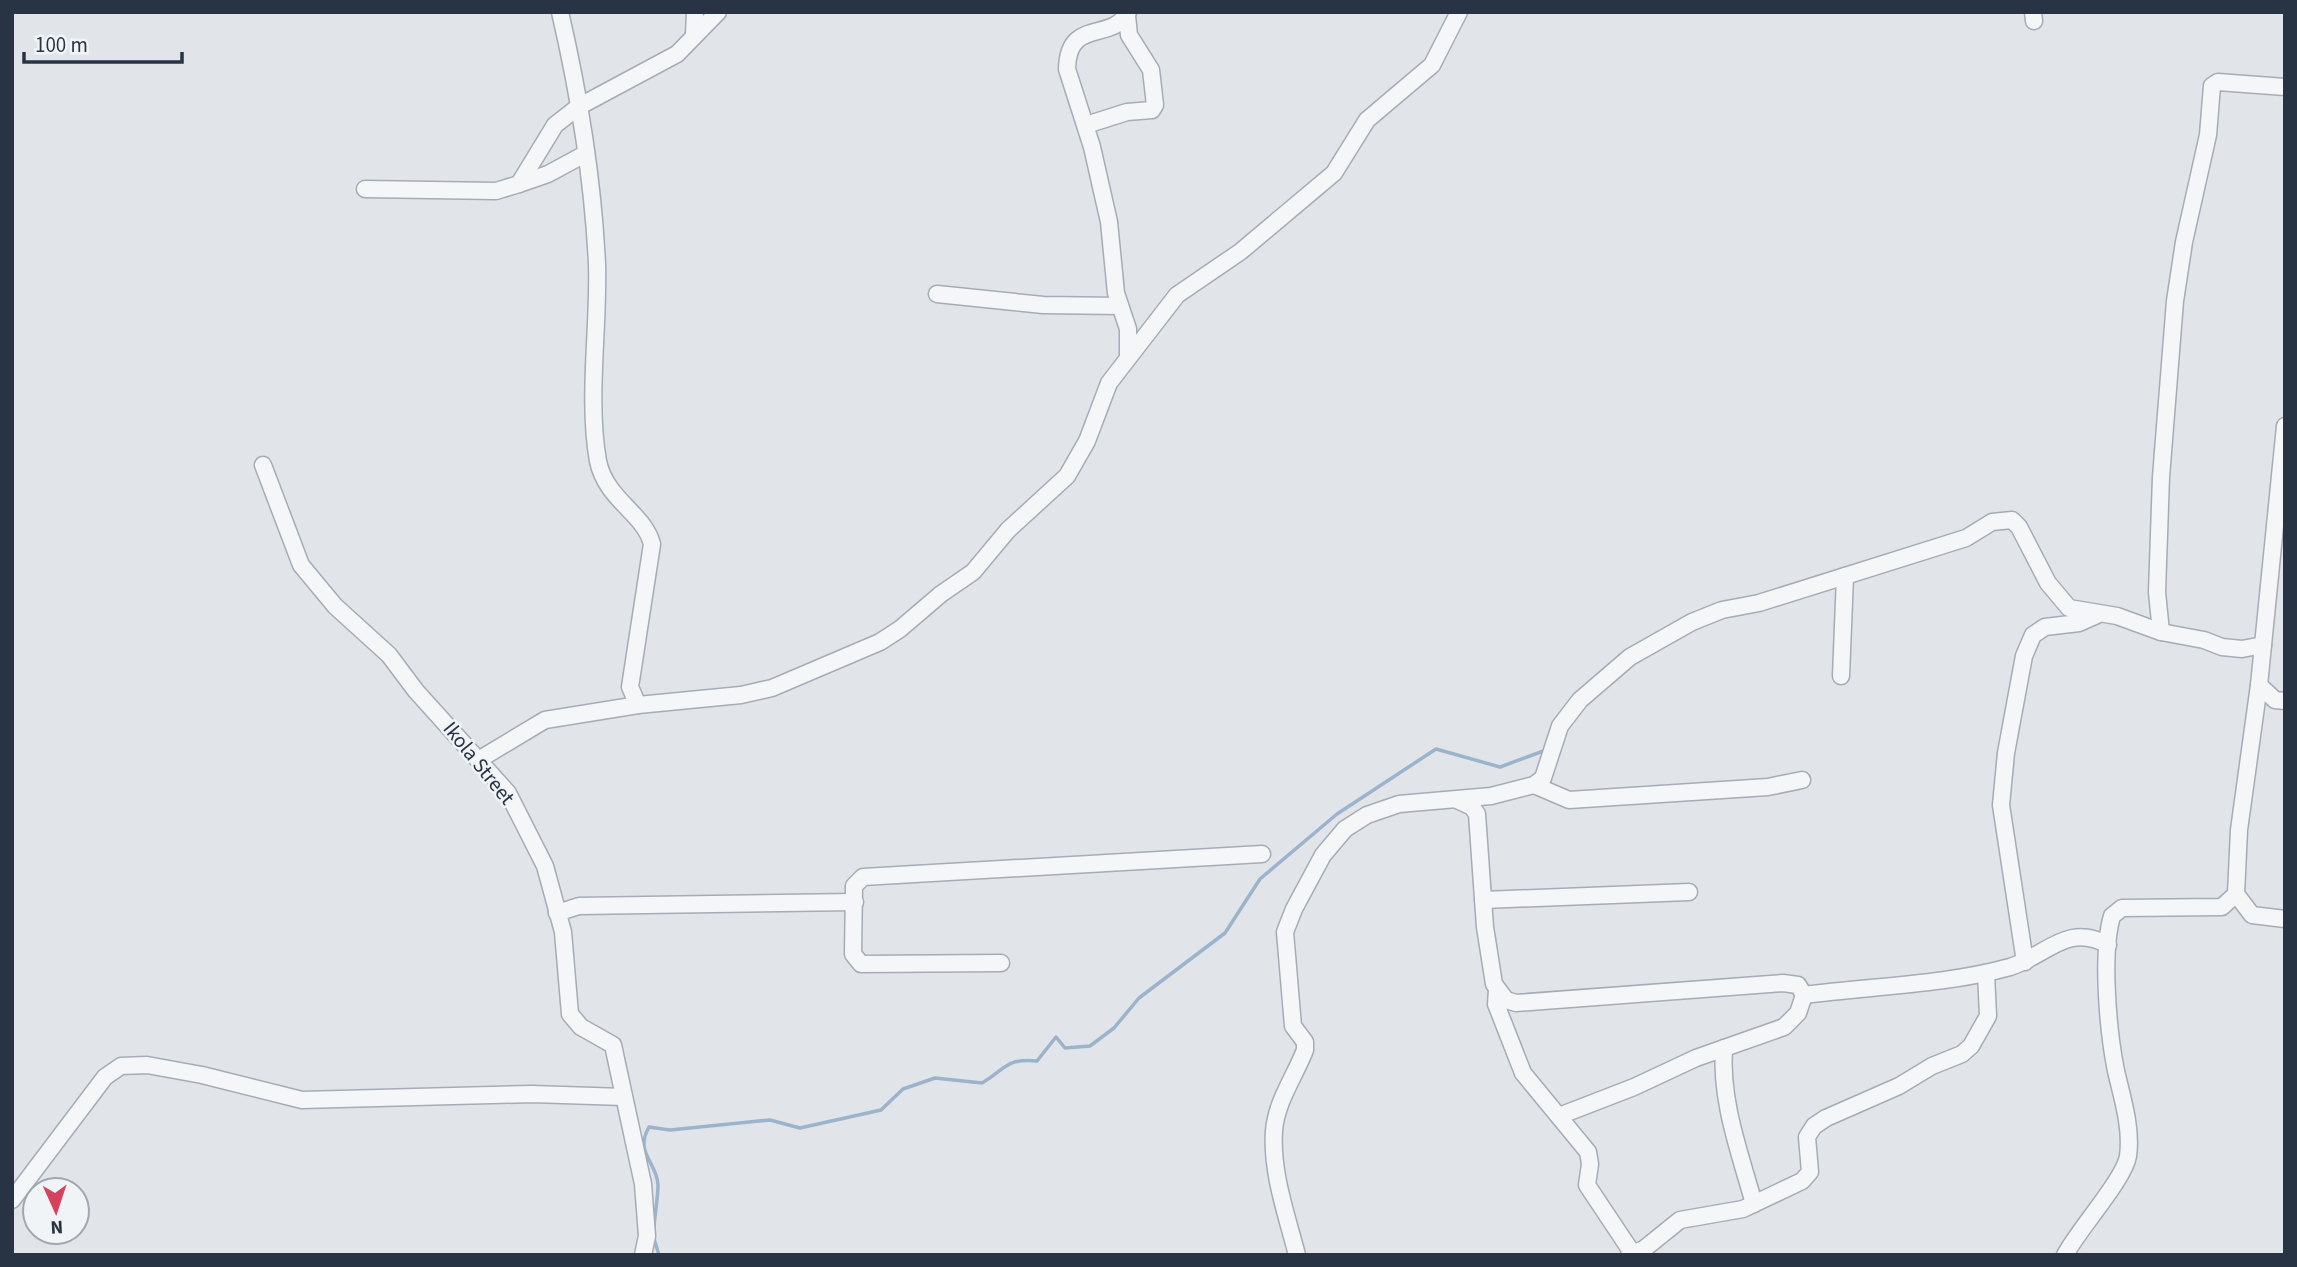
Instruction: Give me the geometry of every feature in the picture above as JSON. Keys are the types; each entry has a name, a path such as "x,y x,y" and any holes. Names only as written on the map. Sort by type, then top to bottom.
{"street":[{"path":"560,12 585,154 597,263 597,356 593,407 599,463 605,483 647,531 652,544 630,687 638,705"},
{"path":"694,34 695,12"},
{"path":"519,184 555,125 578,107 677,54 718,12"},
{"path":"480,759 545,720 638,705 741,695 772,688 880,642 901,629 941,594 973,572 1008,530 1067,476 1087,441 1109,383 1190,283 1240,252 1334,173 1367,120 1432,65 1459,12"},
{"path":"1128,14 1108,28 1085,33 1074,41 1067,57 1067,69 1086,125 1109,222 1120,306 1128,329 1128,357"},
{"path":"1086,125 1127,112 1152,110 1155,105 1151,70 1129,35 1128,14"},
{"path":"2161,632 2157,592 2161,477 2175,301 2184,242 2208,135 2212,86 2218,82 2285,87"},
{"path":"365,189 496,191 548,174 585,154"},
{"path":"937,293 1043,304 1120,306"},
{"path":"2285,426 2259,685 2239,830 2236,894 2252,915 2285,919"},
{"name":"Ikola Street","path":"263,465 301,565 335,606 389,655 416,691 480,759 508,793 538,849 562,932 570,1014 581,1027 613,1045 643,1184 647,1236 643,1255"},
{"path":"1297,1255 1275,1162 1274,1130 1283,1097 1305,1050 1305,1042 1293,1026 1286,932 1294,909 1323,855 1345,830 1367,815 1399,804 1491,796 1534,785 1544,778 1560,726 1572,708 1630,657 1722,610 1759,603 1966,538 1992,522 2012,520 2022,532 2034,560 2057,598 2069,608 2136,621 2161,632 2196,638 2222,647 2242,649 2263,645"},
{"path":"1841,676 1845,576"},
{"path":"2025,962 2001,805 2006,753 2024,656 2034,635 2045,628 2079,623 2102,613"},
{"path":"2259,685 2280,701"},
{"path":"2255,710 2280,701"},
{"path":"1534,785 1569,800 1768,787 1802,780"},
{"path":"1454,799 1472,807 1477,814 1485,927 1497,990 1496,1004 1523,1073 1588,1152 1590,1164 1586,1180 1589,1190 1631,1254 1644,1249 1680,1220 1714,1216 1754,1204 1808,1176 1806,1142 1810,1132 1820,1121 1899,1086 1932,1066 1962,1054 1971,1046 1988,1016 1986,973"},
{"path":"1001,963 861,964 853,954 854,886 863,877 1262,854"},
{"path":"1483,900 1689,892"},
{"path":"2065,1255 2120,1176 2128,1156 2126,1121 2109,1036 2109,926 2116,911 2222,907 2236,894"},
{"path":"557,913 579,906 855,902"},
{"path":"1804,995 1986,973 2025,962 2045,947 2075,938 2093,937 2108,945"},
{"path":"1497,990 1506,1000 1525,1003 1720,985 1783,983 1798,985 1804,995 1798,1013 1784,1027 1724,1048 1559,1116"},
{"path":"1724,1048 1722,1075 1725,1100 1754,1204"},
{"path":"12,1200 105,1077 121,1066 147,1065 202,1075 302,1100 532,1094 624,1097"}],"waterway":[{"path":"654,1231 658,1185 645,1151 645,1136 649,1127 670,1130 770,1120 800,1128 881,1110 903,1089 935,1078 982,1083 1012,1063 1037,1061 1056,1037 1065,1048 1090,1046 1114,1028 1139,998 1225,933 1260,879 1337,814 1436,749 1500,767 1546,750"},
{"path":"654,1239 659,1255"}]}
